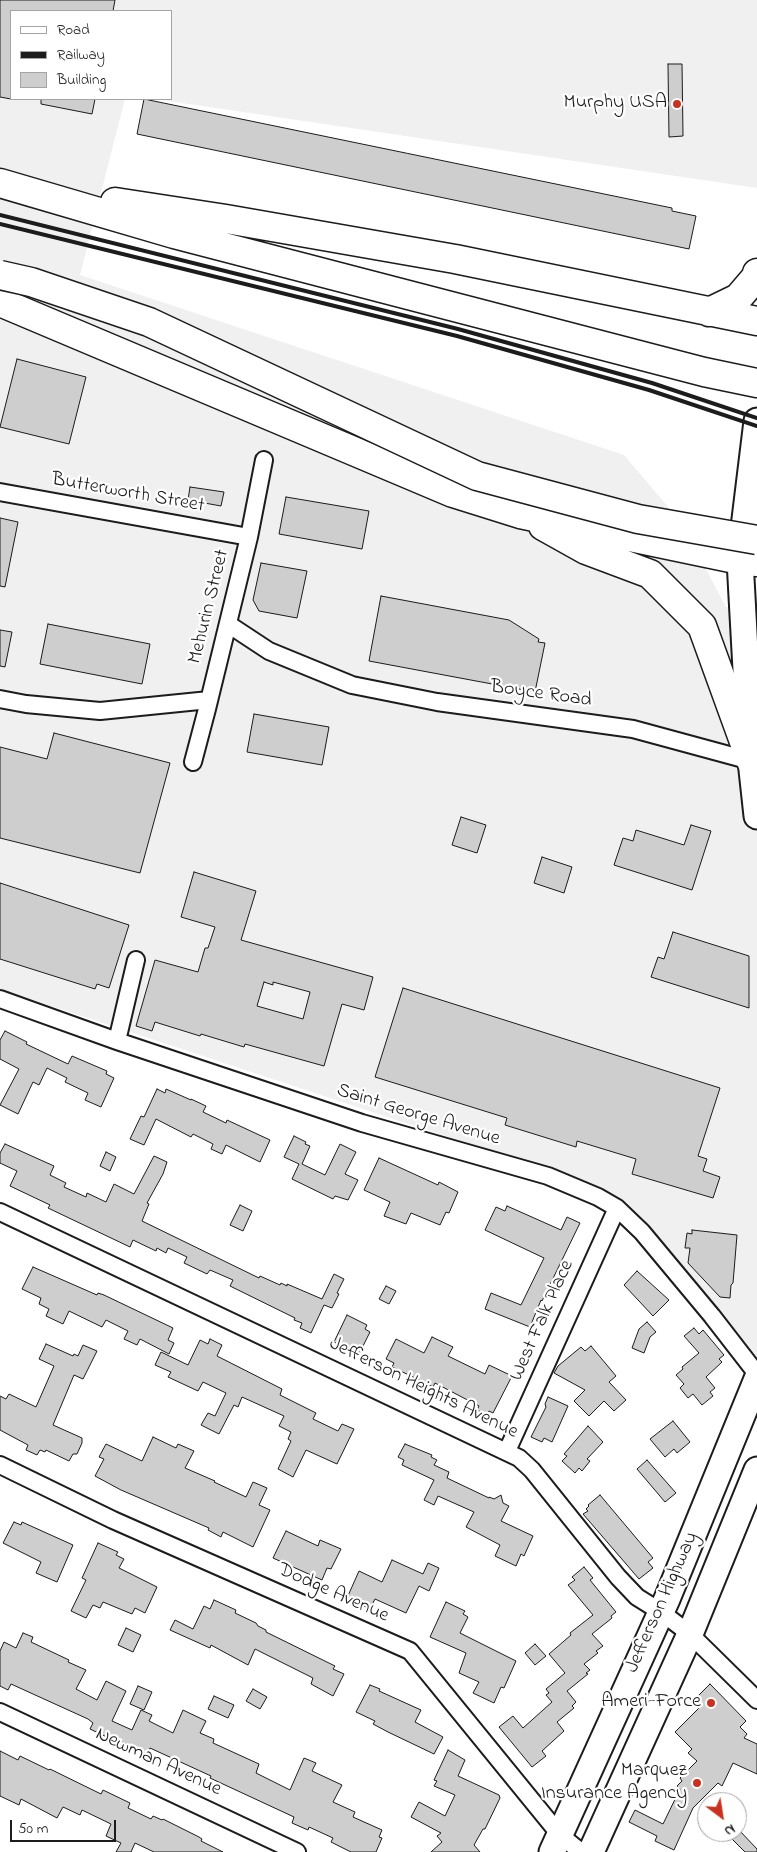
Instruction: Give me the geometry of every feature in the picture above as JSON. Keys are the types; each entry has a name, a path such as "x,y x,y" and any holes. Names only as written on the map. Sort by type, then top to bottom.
{"highway":[{"path":"0,184 226,219 455,259 757,321"},
{"path":"0,184 174,234 695,370 757,383"},
{"path":"709,312 738,298 756,277 757,273"},
{"path":"0,275 31,282 149,322 477,476 638,518 751,554"},
{"path":"0,302 453,494 520,514 751,554"},
{"path":"520,514 586,550 650,574 702,626 751,761"}],"main road":[{"path":"757,421 751,554 751,761 757,816"},
{"name":"Jefferson Highway","path":"556,1843 661,1612 757,1379"},
{"name":"Jefferson Highway","path":"591,1852 690,1634 757,1470"}],"street":[{"name":"Mehurin Street","path":"192,762 249,537 264,460"},
{"name":"Butterworth Street","path":"0,492 249,537"},
{"name":"Boyce Road","path":"228,624 269,651 352,685 437,702 633,729 751,761"},
{"path":"0,699 26,704 100,711 209,700"},
{"path":"117,1041 136,960"},
{"name":"Saint George Avenue","path":"0,999 117,1041 362,1123 548,1176 598,1197 617,1208 642,1232 712,1316 757,1374"},
{"name":"West Falk Place","path":"507,1451 617,1208"},
{"name":"Jefferson Heights Avenue","path":"0,1212 519,1458 532,1470 637,1597 690,1634 757,1700"},
{"name":"Dodge Avenue","path":"0,1464 113,1520 410,1651 556,1843 581,1852"},
{"name":"Newman Avenue","path":"0,1712 297,1852"}],"shaded area":[{"path":"0,0 757,0 757,188 162,100 172,100 172,10 10,10 10,100 125,100 80,275 624,455 681,522 726,607 757,604 757,1359 749,1354 640,1222 551,1171 0,989"}],"building":[{"path":"0,0 115,0 113,10 10,10 10,99 0,97"},
{"path":"668,64 682,64 683,136 669,137"},
{"path":"41,100 95,100 92,114 41,104"},
{"path":"144,100 149,100 672,208 672,211 696,216 689,249 137,134"},
{"path":"17,359 86,377 69,444 0,427"},
{"path":"190,487 224,492 221,506 188,500"},
{"path":"286,497 369,511 362,549 279,534"},
{"path":"0,518 18,522 5,587 0,586"},
{"path":"261,563 307,571 297,618 259,611 253,600"},
{"path":"381,596 509,620 539,639 538,642 545,643 535,692 369,661"},
{"path":"48,624 150,644 142,684 40,664"},
{"path":"0,630 12,632 5,667 0,666"},
{"path":"254,714 329,727 322,765 247,752"},
{"path":"54,733 170,763 140,873 0,838 0,747 47,759"},
{"path":"461,817 486,825 477,853 452,845"},
{"path":"691,825 711,831 692,890 614,865 623,838 633,841 636,830 684,845"},
{"path":"542,857 572,867 564,893 534,883"},
{"path":"194,872 256,891 241,940 373,977 364,1010 342,1004 324,1066 245,1044 244,1047 201,1034 200,1036 155,1022 152,1031 136,1026 155,960 198,972 205,948 208,948 215,927 181,917","holes":["264,982 273,985 273,982 310,992 303,1019 257,1006"]},
{"path":"0,883 129,925 109,988 97,984 95,989 0,959"},
{"path":"673,932 749,956 749,1008 651,977 658,957 664,959"},
{"path":"403,988 720,1088 698,1156 707,1159 703,1171 720,1177 713,1198 632,1174 636,1159 577,1141 576,1147 505,1125 507,1118 375,1077"},
{"path":"5,1031 27,1042 26,1044 68,1064 72,1056 107,1071 106,1074 114,1078 101,1107 85,1100 88,1093 65,1082 67,1078 47,1068 39,1085 33,1082 18,1114 0,1105 19,1069 0,1059 0,1040"},
{"path":"157,1089 165,1093 166,1089 191,1099 206,1106 203,1112 226,1123 227,1120 270,1140 260,1162 226,1145 222,1154 211,1149 213,1144 193,1134 191,1137 156,1119 144,1145 130,1139 141,1116 144,1117"},
{"path":"294,1136 310,1146 302,1164 325,1175 340,1144 356,1152 345,1174 358,1180 348,1200 335,1196 333,1199 292,1179 299,1164 284,1157"},
{"path":"5,1144 54,1166 50,1175 66,1183 64,1187 86,1197 87,1193 106,1202 114,1184 134,1194 154,1156 167,1162 163,1174 147,1203 149,1204 142,1221 259,1278 260,1276 280,1285 281,1283 287,1286 287,1284 322,1299 334,1274 344,1279 337,1293 339,1294 332,1308 324,1305 311,1333 300,1328 302,1323 294,1320 295,1318 230,1286 233,1280 210,1270 207,1274 184,1263 187,1257 168,1248 166,1253 157,1248 156,1251 133,1240 130,1247 48,1208 50,1205 10,1186 17,1171 0,1163 0,1153"},
{"path":"106,1152 116,1157 110,1171 100,1166"},
{"path":"379,1158 438,1185 439,1182 458,1192 449,1213 446,1212 440,1225 411,1213 406,1224 384,1216 390,1202 364,1190"},
{"path":"240,1205 252,1211 243,1231 230,1225"},
{"path":"507,1206 561,1230 567,1217 580,1223 541,1300 530,1327 485,1309 491,1293 521,1305 544,1258 485,1230 496,1207 505,1211"},
{"path":"692,1230 737,1235 730,1298 720,1297 688,1263 690,1248 685,1248 687,1233 692,1234"},
{"path":"33,1267 97,1295 98,1293 104,1295 173,1328 168,1340 174,1343 169,1354 140,1339 137,1345 124,1339 128,1331 106,1320 102,1327 69,1311 63,1324 46,1316 49,1309 39,1304 41,1298 22,1289"},
{"path":"637,1271 669,1300 653,1316 624,1285"},
{"path":"386,1286 396,1291 389,1304 379,1299"},
{"path":"347,1315 367,1325 365,1329 370,1332 359,1354 334,1342"},
{"path":"647,1322 656,1332 650,1337 644,1353 632,1348 639,1329"},
{"path":"694,1328 699,1334 703,1330 724,1355 719,1359 722,1362 706,1377 715,1388 710,1392 713,1396 702,1405 693,1394 688,1398 680,1388 684,1384 676,1375 683,1369 682,1367 699,1353 684,1336"},
{"path":"432,1337 453,1347 448,1356 485,1374 489,1365 512,1376 493,1413 489,1411 487,1415 477,1410 479,1406 435,1383 433,1387 392,1367 394,1363 386,1359 396,1339 424,1353"},
{"path":"210,1339 222,1345 217,1356 282,1389 280,1395 316,1413 313,1419 338,1431 342,1424 354,1429 337,1464 306,1450 293,1477 278,1469 291,1441 288,1439 291,1432 279,1426 284,1416 242,1397 238,1407 234,1405 219,1434 201,1425 208,1413 215,1416 226,1393 203,1382 198,1391 168,1377 171,1372 155,1365 161,1352 188,1365 200,1340 208,1344"},
{"path":"46,1344 73,1356 74,1354 78,1356 83,1345 97,1351 83,1379 74,1375 53,1425 82,1438 77,1454 73,1454 69,1461 46,1450 45,1452 40,1450 37,1455 26,1450 28,1445 0,1430 0,1396 6,1399 9,1394 36,1407 54,1366 39,1359"},
{"path":"591,1346 616,1376 609,1382 626,1400 614,1411 604,1401 589,1416 574,1401 585,1390 554,1373 558,1366 581,1347 585,1351"},
{"path":"548,1397 568,1406 552,1442 544,1438 542,1442 531,1437 546,1407 545,1404"},
{"path":"673,1421 690,1442 677,1453 674,1449 665,1457 650,1439"},
{"path":"588,1426 603,1442 587,1459 590,1461 582,1471 579,1468 575,1473 562,1461 567,1456 564,1454"},
{"path":"153,1437 176,1448 178,1444 194,1451 185,1468 246,1497 253,1482 267,1488 259,1505 270,1510 253,1547 223,1532 221,1537 208,1530 209,1528 121,1490 95,1476 104,1459 99,1457 106,1444 142,1461"},
{"path":"405,1444 432,1455 431,1457 437,1460 434,1465 449,1472 447,1478 489,1498 494,1499 501,1495 503,1503 509,1506 501,1521 533,1536 524,1556 521,1554 516,1566 495,1556 500,1545 466,1527 474,1512 438,1496 434,1505 424,1500 434,1480 402,1465 404,1460 398,1457"},
{"path":"647,1460 676,1493 665,1502 637,1469"},
{"path":"600,1495 653,1558 648,1562 653,1568 639,1579 583,1514 588,1511 586,1509 588,1505"},
{"path":"14,1522 21,1525 22,1522 73,1545 57,1582 36,1573 41,1562 3,1543"},
{"path":"286,1531 318,1546 320,1540 341,1549 331,1569 327,1568 322,1580 273,1558"},
{"path":"98,1543 118,1552 116,1555 124,1559 119,1568 157,1587 145,1613 135,1608 132,1614 103,1602 100,1608 93,1605 86,1618 71,1611 86,1580 82,1578"},
{"path":"392,1560 423,1574 428,1563 439,1568 429,1591 419,1586 406,1613 375,1599 370,1609 347,1598 359,1571 382,1582"},
{"path":"584,1567 593,1578 590,1580 616,1612 611,1616 612,1618 592,1634 603,1646 596,1651 598,1653 584,1664 590,1670 586,1673 588,1674 567,1691 576,1702 572,1706 574,1708 557,1722 564,1731 542,1751 546,1756 532,1767 499,1727 513,1716 523,1728 552,1702 546,1695 549,1693 546,1689 565,1673 549,1654 571,1635 570,1633 593,1615 568,1585 575,1580 572,1577"},
{"path":"214,1600 236,1610 235,1613 256,1623 266,1632 335,1666 333,1669 344,1674 333,1696 311,1684 313,1678 255,1649 248,1665 211,1645 210,1648 170,1630 175,1620 193,1629 204,1606 210,1609"},
{"path":"446,1602 465,1611 463,1614 468,1617 460,1633 516,1661 504,1688 501,1687 494,1703 473,1693 479,1682 459,1673 466,1653 430,1637"},
{"path":"126,1628 141,1635 133,1652 118,1645"},
{"path":"23,1633 33,1637 31,1642 86,1670 76,1689 97,1700 106,1681 126,1691 112,1721 132,1730 141,1710 152,1715 149,1721 173,1733 183,1710 206,1721 200,1733 214,1739 213,1743 259,1764 256,1773 290,1790 304,1758 316,1763 312,1771 342,1785 333,1802 355,1812 353,1817 382,1830 379,1837 382,1838 376,1852 351,1852 331,1842 333,1838 309,1827 308,1830 292,1823 294,1817 210,1778 211,1776 150,1748 147,1754 112,1737 111,1739 90,1729 93,1723 88,1719 11,1684 8,1690 0,1686 0,1651 4,1642 16,1648"},
{"path":"535,1644 546,1656 535,1665 525,1653"},
{"path":"710,1684 746,1721 740,1727 747,1734 744,1738 757,1744 757,1774 733,1763 722,1786 718,1783 709,1792 697,1792 697,1804 693,1808 674,1850 655,1841 657,1836 629,1822 635,1810 663,1824 680,1789 677,1786 682,1781 680,1778 697,1761 688,1753 692,1749 675,1732 700,1707 693,1701"},
{"path":"370,1685 421,1710 415,1722 443,1737 434,1754 373,1724 375,1721 356,1712"},
{"path":"138,1686 152,1692 144,1710 130,1704"},
{"path":"253,1689 267,1697 260,1709 246,1701"},
{"path":"214,1696 234,1705 228,1718 208,1709"},
{"path":"448,1750 465,1760 458,1776 499,1795 500,1798 485,1829 483,1829 474,1845 480,1852 431,1852 442,1842 437,1836 441,1833 411,1817 419,1802 445,1816 455,1795 434,1786 437,1781 434,1780"},
{"path":"0,1751 18,1760 20,1756 101,1794 103,1790 130,1803 128,1808 151,1819 153,1816 163,1819 199,1837 202,1839 201,1841 223,1852 154,1852 135,1843 131,1852 116,1852 121,1843 106,1836 111,1824 82,1810 80,1815 63,1807 57,1818 21,1799 19,1805 0,1796"},
{"path":"747,1838 757,1849 757,1852 745,1852 735,1842 747,1842"}],"railway":[{"path":"0,215 458,329 652,383 757,418"},
{"path":"0,224 457,336 649,390 757,426"}],"place":[{"name":"Murphy USA","path":"677,104"},
{"name":"Ameri-Force","path":"711,1703"},
{"name":"Marquez Insurance Agency","path":"697,1783"}]}
